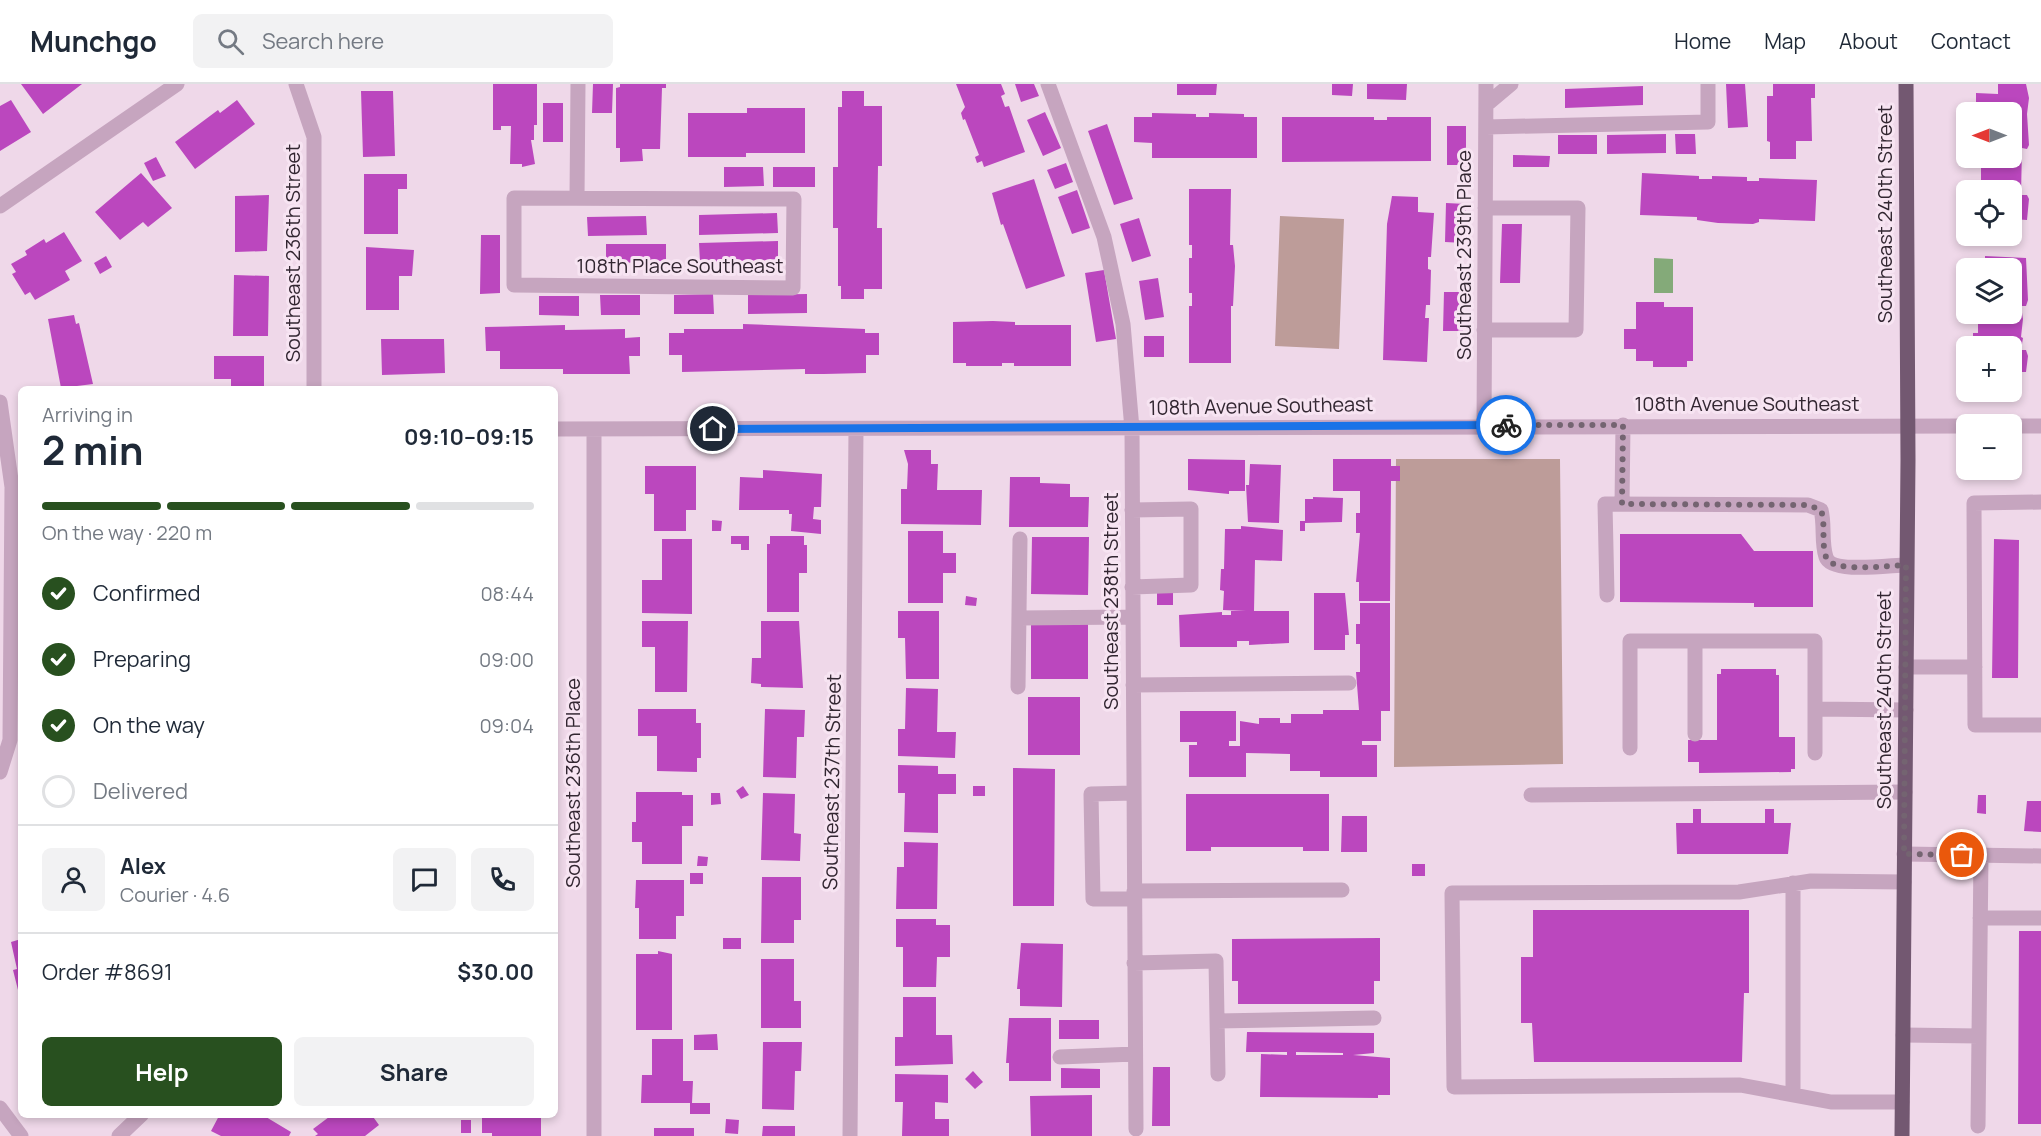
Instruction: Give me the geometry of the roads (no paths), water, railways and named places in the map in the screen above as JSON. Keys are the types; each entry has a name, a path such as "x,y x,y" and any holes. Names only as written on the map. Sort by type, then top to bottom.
{"main road":[{"name":"Southeast 240th Street","path":"1902,1136 1908,425 1906,84"}],"street":[{"path":"0,206 177,84"},
{"name":"Southeast 236th Street","path":"296,84 315,137 314,386"},
{"path":"577,198 578,84"},
{"name":"Southeast 238th Street","path":"1048,84 1104,237 1123,324 1132,429 1136,1129"},
{"name":"Southeast 239th Place","path":"1484,425 1486,84"},
{"path":"1485,105 1511,84"},
{"path":"1485,127 1708,122 1708,84"},
{"name":"108th Place Southeast","path":"514,198 577,198 794,199 793,288 514,285 514,198"},
{"path":"1484,330 1576,330 1578,207 1485,207"},
{"path":"0,402 12,487 10,740 0,772"},
{"name":"108th Avenue Southeast","path":"558,429 1132,429 1484,425 1956,426"},
{"path":"1622,504 1623,425"},
{"path":"2022,426 2041,426"},
{"name":"Southeast 237th Street","path":"850,1136 856,429"},
{"name":"Southeast 236th Place","path":"594,430 594,1136"},
{"path":"2041,502 1974,503 1975,725 2041,725"},
{"path":"1606,595 1605,504 1808,505 1821,510 1825,523 1826,558 1832,565 1843,567 1906,565"},
{"path":"1132,510 1191,509 1191,585 1132,587"},
{"path":"1018,687 1020,539"},
{"path":"1019,618 1132,617"},
{"path":"1630,748 1630,641 1815,641 1815,753"},
{"path":"1695,641 1695,734"},
{"path":"1906,667 1975,667"},
{"path":"1133,685 1348,683"},
{"path":"1815,709 1906,710"},
{"path":"1531,795 1905,792"},
{"path":"1134,793 1091,794 1092,899 1134,895 1342,890"},
{"path":"1904,854 2041,856"},
{"path":"1978,1126 1981,855"},
{"path":"1902,1102 1831,1102 1740,1085 1454,1087 1452,893 1739,892 1811,881 1904,882"},
{"path":"1793,883 1793,1095"},
{"path":"1980,918 2041,918"},
{"path":"1134,963 1215,961 1218,1074"},
{"path":"1217,1021 1374,1018"},
{"path":"1903,1035 1979,1036"},
{"path":"1060,1057 1135,1054"},
{"path":"0,1108 21,1136"},
{"path":"120,1136 138,1118"}]}
